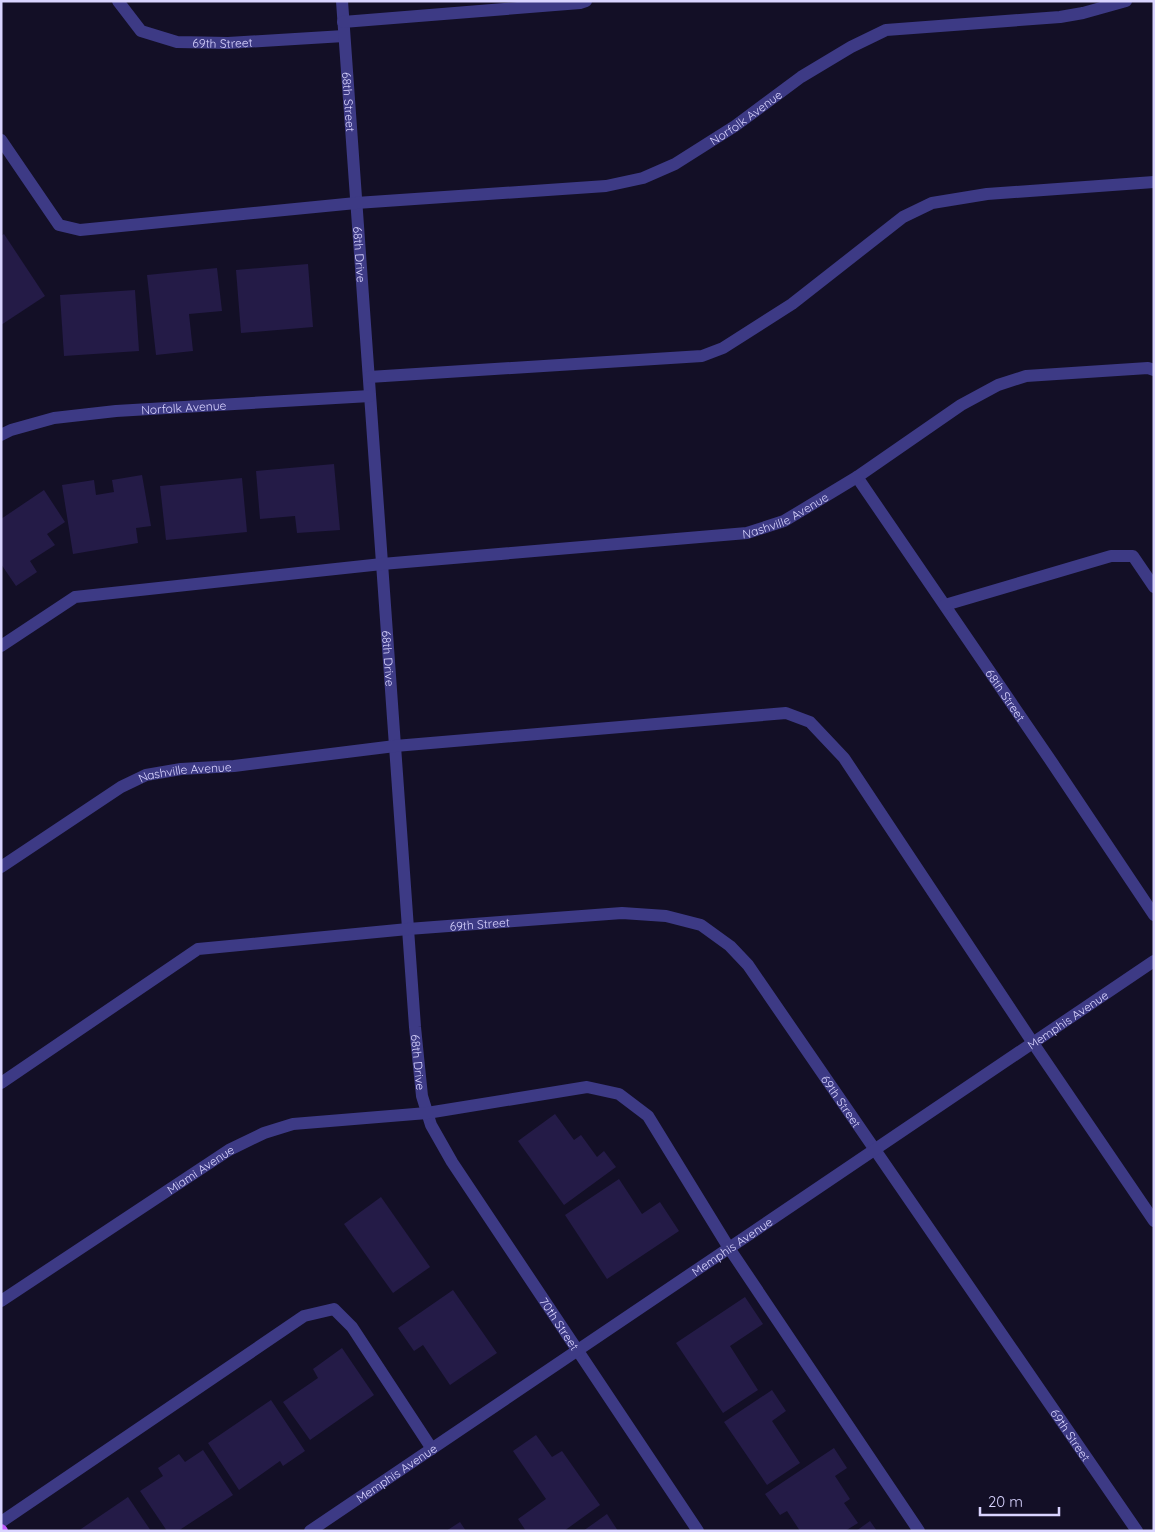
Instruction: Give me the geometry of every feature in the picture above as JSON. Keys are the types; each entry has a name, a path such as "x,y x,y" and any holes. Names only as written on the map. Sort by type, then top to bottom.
{"street":[{"name":"69th Street","path":"118,1 141,31 177,42 228,43 344,36"},
{"name":"68th Street","path":"342,1 356,203"},
{"path":"344,22 586,1"},
{"name":"Norfolk Avenue","path":"1,140 58,225 80,230 356,203 606,186 643,178 675,164 735,126 801,78 851,47 886,30 1060,17 1083,13 1126,1"},
{"path":"369,377 702,356 723,348 792,304 903,217 932,203 986,194 1154,182"},
{"name":"68th Drive","path":"356,203 408,929 422,1096 428,1113"},
{"name":"Nashville Avenue","path":"1,646 75,597 382,564 747,533 784,521 857,477 961,405 998,385 1026,376 1148,368 1154,370"},
{"name":"Norfolk Avenue","path":"1,435 11,430 54,418 107,412 370,396"},
{"name":"68th Street","path":"857,477 1154,915"},
{"path":"945,605 1111,556 1133,556 1154,587"},
{"name":"Nashville Avenue","path":"1,867 122,787 146,775 181,769 234,766 395,746 786,713 810,722 844,758 1033,1043 1154,1221"},
{"name":"69th Street","path":"1,1083 198,949 408,929 622,913 666,916 702,925 730,946 748,965 1137,1531"},
{"name":"Memphis Avenue","path":"310,1531 1154,961"},
{"name":"Miami Avenue","path":"1,1301 228,1150 264,1133 293,1124 428,1113 587,1086 619,1094 648,1116 729,1248 919,1531"},
{"name":"70th Street","path":"428,1113 431,1125 452,1162 698,1531"},
{"path":"1,1522 304,1316 334,1310 352,1327 432,1448"}],"building":[{"path":"4,234 45,296 1,325 1,236"},
{"path":"308,264 313,327 241,333 236,270"},
{"path":"217,268 222,311 189,314 193,351 156,355 147,275"},
{"path":"135,290 139,351 64,356 60,295"},
{"path":"334,464 340,530 297,533 295,516 260,519 256,471"},
{"path":"142,475 151,526 136,528 138,543 73,554 62,485 94,480 96,495 114,492 112,480"},
{"path":"242,478 247,532 166,540 160,486"},
{"path":"44,490 65,522 47,534 55,545 30,561 37,572 16,586 1,564 1,519"},
{"path":"555,1114 574,1140 581,1135 597,1157 604,1151 616,1167 564,1205 518,1141"},
{"path":"619,1179 642,1214 660,1202 679,1231 607,1279 565,1215"},
{"path":"381,1197 430,1267 393,1293 344,1224"},
{"path":"453,1290 497,1353 450,1385 423,1345 414,1351 398,1328"},
{"path":"745,1297 763,1324 730,1346 758,1390 723,1413 676,1343"},
{"path":"342,1348 374,1395 310,1440 283,1402 318,1378 313,1369"},
{"path":"772,1390 786,1411 772,1421 800,1463 767,1485 724,1422"},
{"path":"271,1400 305,1451 283,1466 280,1461 239,1490 208,1443"},
{"path":"536,1435 552,1457 562,1451 600,1505 564,1531 526,1531 518,1519 546,1499 513,1451"},
{"path":"834,1448 847,1468 835,1476 850,1499 844,1503 858,1523 845,1531 800,1531 787,1511 780,1515 765,1494"},
{"path":"203,1450 233,1495 178,1531 167,1531 140,1491 163,1476 158,1468 179,1454 185,1462"},
{"path":"128,1497 151,1531 78,1531"},
{"path":"607,1514 618,1531 583,1531"},
{"path":"870,1521 877,1531 856,1531"},
{"path":"460,1522 466,1531 446,1531"}]}
